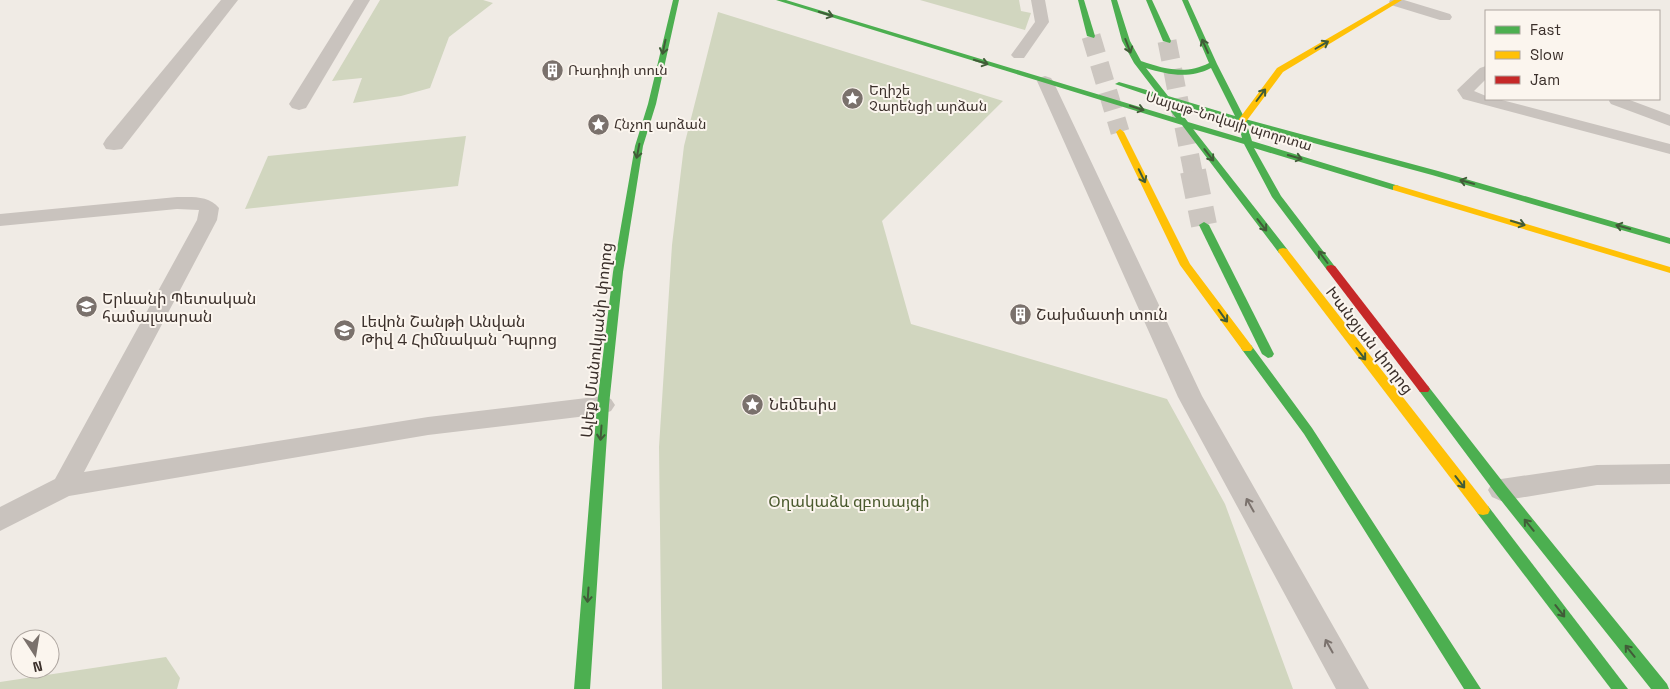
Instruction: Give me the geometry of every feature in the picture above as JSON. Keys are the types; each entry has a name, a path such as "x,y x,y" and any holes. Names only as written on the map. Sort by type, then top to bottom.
{"main road":[{"name":"Ալեք Մանուկյանի փողոց","path":"582,689 603,405 618,272 639,146 652,104 676,0"},
{"name":"Սայաթ-Նովայի պողոտա","path":"779,0 1118,102 1248,144 1428,196 1670,270"},
{"path":"1081,0 1090,36"},
{"name":"Խանջյան փողոց","path":"1114,0 1132,55 1162,96 1186,124 1620,689"},
{"path":"1149,0 1168,41"},
{"name":"Խանջյան փողոց","path":"1185,0 1213,64 1242,121 1248,144 1277,198 1501,490 1662,689"},
{"path":"1242,121 1280,70 1398,1"},
{"path":"1138,63 1158,70 1178,72 1203,70 1213,64"},
{"name":"Սայաթ-Նովայի պողոտա","path":"1110,82 1670,241"},
{"path":"1120,132 1186,265 1308,431 1473,689"},
{"path":"1204,225 1222,264 1308,431"}],"street":[{"path":"114,144 230,0"},
{"path":"299,104 362,0"}],"lane":[{"path":"1019,55 1042,22 1038,0"},
{"path":"1398,1 1445,17"},
{"path":"1485,72 1465,90 1470,96 1485,100"},
{"path":"1045,81 1190,397 1353,689"},
{"path":"1485,100 1670,149"},
{"path":"1618,100 1670,120"},
{"path":"0,220 177,203 200,204 209,208 207,220 64,486"},
{"path":"0,520 64,486 428,426 603,405"},
{"path":"1501,490 1597,475 1670,474"}],"green space":[{"path":"380,0 483,0 493,3 449,37 430,88 401,96 353,103 362,78 332,81"},
{"path":"920,0 1019,0 1021,11 1031,13 1025,30"},
{"name":"Օղակաձև զբոսայգի","path":"718,12 1003,101 882,221 911,324 1167,399 1225,504 1293,689 662,689 659,447 672,245 684,146"},
{"path":"466,136 458,186 245,209 268,156"},
{"path":"166,657 180,678 177,689 0,689 0,682 20,679 60,679 60,673"}],"tunnel":[{"path":"1091,36 1120,132"},
{"path":"1167,41 1193,172"},
{"path":"1193,171 1204,225"}],"traffic: fast":[{"path":"582,689 603,405 618,272 639,146 652,104 676,0"},
{"path":"779,0 1396,188"},
{"path":"1081,0 1091,36"},
{"path":"1114,0 1126,41 1138,63 1283,251"},
{"path":"1149,0 1167,41"},
{"path":"1185,0 1213,64 1242,121 1248,144 1277,197 1331,268"},
{"path":"1138,63 1176,73 1204,69 1213,64"},
{"path":"1119,84 1242,121 1435,173 1670,241"},
{"path":"1204,225 1268,354"},
{"path":"1247,348 1308,431 1473,689"},
{"path":"1424,389 1501,490 1661,689"},
{"path":"1483,510 1620,689"}],"traffic: slow":[{"path":"1242,121 1280,70 1399,0"},
{"path":"1120,132 1185,265 1247,348"},
{"path":"1396,188 1670,270"},
{"path":"1283,251 1483,510"}],"traffic: jam":[{"path":"1331,268 1424,389"}],"place":[{"name":"Ռադիոյի տուն","path":"552,70"},
{"name":"Եղիշե Չարենցի արձան","path":"853,98"},
{"name":"Հնչող արձան","path":"598,124"},
{"name":"Երևանի Պետական համալսարան","path":"86,307"},
{"name":"Շախմատի տուն","path":"1020,314"},
{"name":"Լեվոն Շանթի Անվան Թիվ 4 Հիմնական Դպրոց","path":"345,330"},
{"name":"Նեմեսիս","path":"753,404"}]}
